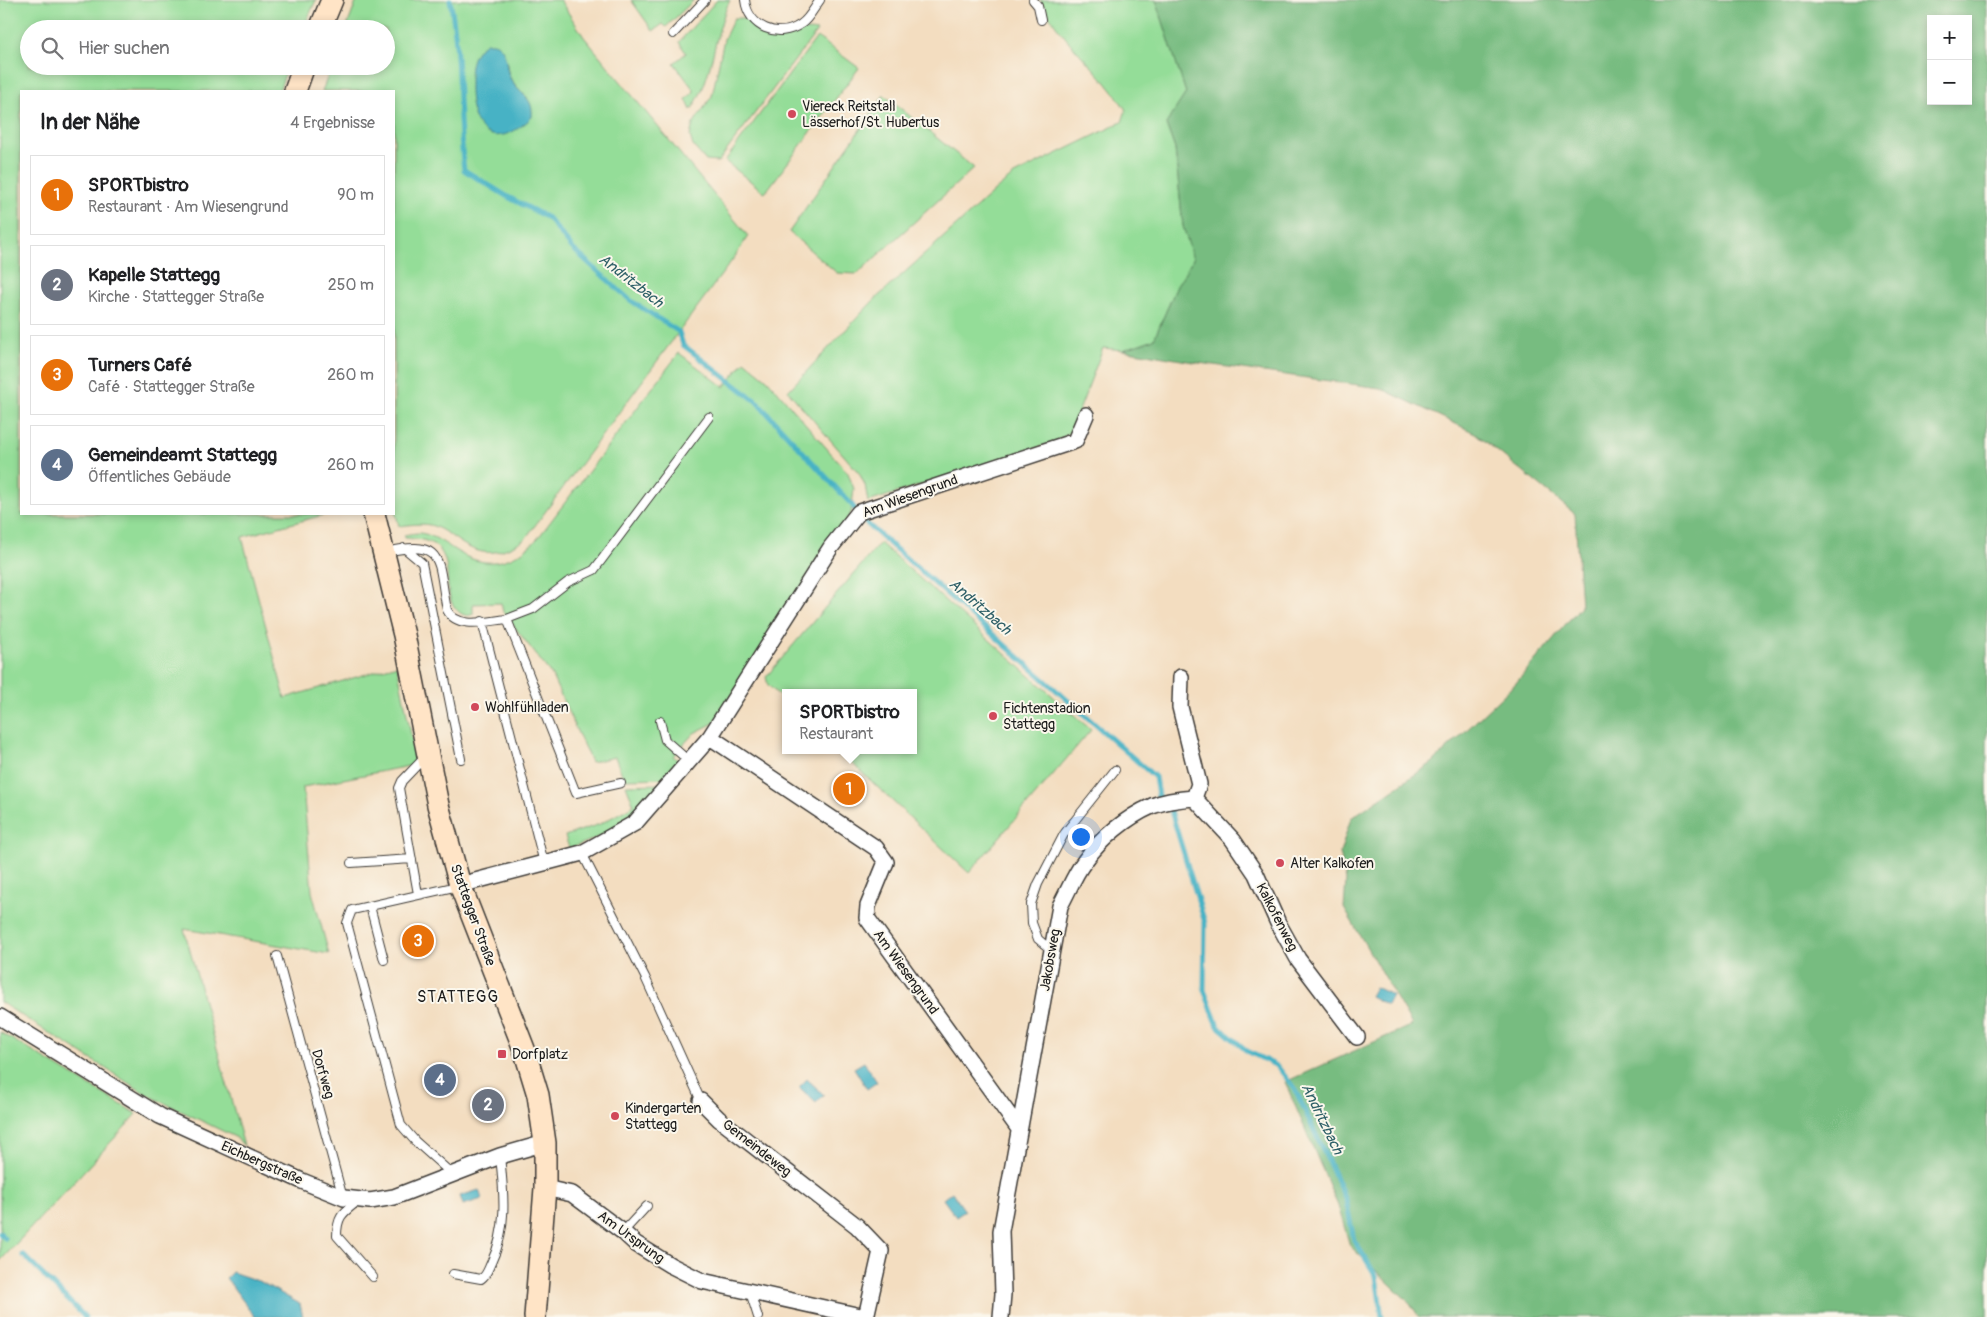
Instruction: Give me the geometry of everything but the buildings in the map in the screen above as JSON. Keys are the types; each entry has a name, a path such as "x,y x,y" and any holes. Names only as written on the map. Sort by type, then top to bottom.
{"main road":[{"path":"324,20 332,0"},
{"path":"295,90 301,75"},
{"name":"Stattegger Straße","path":"375,515 394,550 404,635 438,805 460,885 524,1049 538,1095 545,1143 545,1188 535,1317"}],"street":[{"name":"Am Wiesengrund","path":"460,885 582,853 635,823 710,737 831,547 859,512 1075,441 1086,415"},
{"path":"1181,677 1180,707 1199,784 1194,798"},
{"name":"Am Wiesengrund","path":"710,737 876,848 886,862 868,906 867,918 1019,1129"},
{"name":"Jakobsweg","path":"1001,1317 1003,1294 1001,1231 1060,906 1084,862 1106,836 1153,806 1177,799 1194,798"},
{"name":"Kalkofenweg","path":"1194,798 1233,840 1256,874 1278,923 1298,959 1357,1037"},
{"name":"Eichbergstraße","path":"0,1017 160,1116 302,1182 351,1200 370,1201 394,1197 500,1156 545,1143"},
{"name":"Gemeindeweg","path":"701,1101 719,1119 857,1226 881,1251 866,1317"},
{"name":"Am Ursprung","path":"545,1188 572,1194 636,1244 670,1266 702,1281 866,1317"}],"lane":[{"path":"673,34 705,0"},
{"path":"745,0 749,14 755,22 761,28 773,31 795,28 803,23 820,0"},
{"path":"1033,0 1038,6 1040,20"},
{"path":"394,550 420,547 429,550 436,556 447,610 450,616 458,621 507,619 533,609 568,582 594,570 709,417"},
{"path":"394,550 422,563 461,760"},
{"path":"507,619 576,793 621,783"},
{"path":"482,621 544,863"},
{"path":"660,721 665,740 690,762"},
{"path":"418,894 399,788 402,781 428,754"},
{"path":"1052,950 1038,939 1032,924 1031,904 1038,884 1064,834 1115,770"},
{"name":"Gemeindeweg","path":"582,853 645,977 701,1101"},
{"path":"351,863 412,859"},
{"path":"452,1174 415,1141 401,1125 347,923 352,910 460,885"},
{"path":"370,906 384,960"},
{"name":"Dorfweg","path":"277,956 351,1200"},
{"path":"453,1274 481,1279 485,1276 498,1250 504,1225 505,1202 500,1156"},
{"path":"351,1200 337,1222 337,1236 373,1277"},
{"path":"623,1232 647,1206"},
{"path":"750,1292 758,1317"}],"green space":[{"path":"0,0 316,0 307,20 20,20 20,75 285,75 279,90 20,90 20,515 323,515 242,537 285,698 397,665 414,749 414,765 303,787 312,892 329,954 184,929 244,1146 237,1138 146,1094 0,1002"},
{"path":"357,0 560,0 584,37 748,236 736,255 525,539 502,550 487,552 472,549 430,525 399,526 395,511 395,90 322,90 328,75 395,75 395,20 349,20","holes":["473,59 507,64 507,69 513,83 528,98"]},
{"path":"631,0 694,0 666,27 663,24 653,31"},
{"path":"717,0 730,0 724,14 709,71 691,110 686,99 694,90 674,63 686,53 679,42"},
{"path":"1040,0 1156,0 1186,93 1166,124 1175,149 1183,226 1194,259 1177,286 1154,339 1123,350 1103,348 1071,432 1055,442 868,502 865,485 859,473 788,391 873,301 999,187 1014,175 1122,122 1126,110 1105,82 1059,30"},
{"path":"1156,0 1987,0 1987,1317 1419,1317 1410,1303 1350,1246 1338,1206 1285,1082 1412,1025 1344,908 1346,880 1340,853 1351,818 1432,763 1516,683 1581,606 1575,514 1475,433 1380,388 1199,363 1123,350 1154,339 1177,286 1193,259 1183,226 1175,149 1166,124 1186,93"},
{"path":"734,18 746,18 765,34 773,36 796,31 817,31 718,162 706,161 693,146 690,136 693,124 712,96 724,39"},
{"name":"Viereck Reitstall Lässerhof/St. Hubertus","path":"817,37 859,68 765,193 725,161"},
{"path":"884,95 974,168 857,274 837,273 789,232"},
{"path":"679,353 724,387 745,361 767,379 848,473 854,489 851,513 714,723 694,733 673,756 681,763 668,778 624,779 615,757 591,762 551,674 503,612 501,603 473,604 473,614 467,616 458,611 452,603 448,589 445,560 438,548 422,540 405,538 404,535 420,533 431,536 469,558 480,561 501,561 520,553 538,538"},
{"name":"Fichtenstadion Stattegg","path":"880,543 1091,730 969,873 842,754 917,754 917,689 782,689 782,698 768,685 766,677"},
{"path":"665,784 644,806 622,823 598,837 569,848 565,836 600,824 634,805 626,785"},
{"path":"0,1032 137,1114 0,1261"}],"water":[{"path":"486,43 495,43 501,48 513,84 528,99 532,110 532,117 518,128 506,134 495,136 479,126 471,101 470,76 472,63 478,50"},
{"path":"1375,987 1392,995 1387,1005 1370,996"},
{"path":"864,1062 877,1082 867,1089 854,1068"},
{"path":"807,1079 824,1095 816,1103 799,1087"},
{"path":"479,1190 482,1199 463,1205 460,1196"},
{"path":"952,1192 965,1211 956,1217 943,1199"},
{"path":"232,1272 261,1282 300,1304 303,1317 255,1317 226,1278"}],"waterway":[{"name":"Andritzbach","path":"450,0 456,42 464,170 508,197 548,218 573,249 630,300 679,332 683,345 756,401 852,505 865,522 1155,777 1158,796 1171,811 1205,923 1204,990 1218,1026 1247,1051 1277,1066 1295,1089 1346,1200 1354,1240 1376,1276 1382,1317"},
{"path":"0,1233 5,1238"},
{"path":"23,1255 85,1317"}],"place":[{"name":"Viereck Reitstall Lässerhof/St. Hubertus","path":"792,114"},
{"name":"Wohlfühlladen","path":"475,707"},
{"name":"Fichtenstadion Stattegg","path":"993,716"},
{"name":"SPORTbistro","path":"849,789"},
{"name":"Alter Kalkofen","path":"1280,863"},
{"name":"Turners Café","path":"418,941"},
{"name":"Dorfplatz","path":"502,1054"},
{"name":"Gemeindeamt Stattegg","path":"440,1080"},
{"name":"Kapelle Stattegg","path":"488,1105"},
{"name":"Kindergarten Stattegg","path":"615,1116"}],"district":[{"name":"STATTEGG","path":"458,997"}]}
